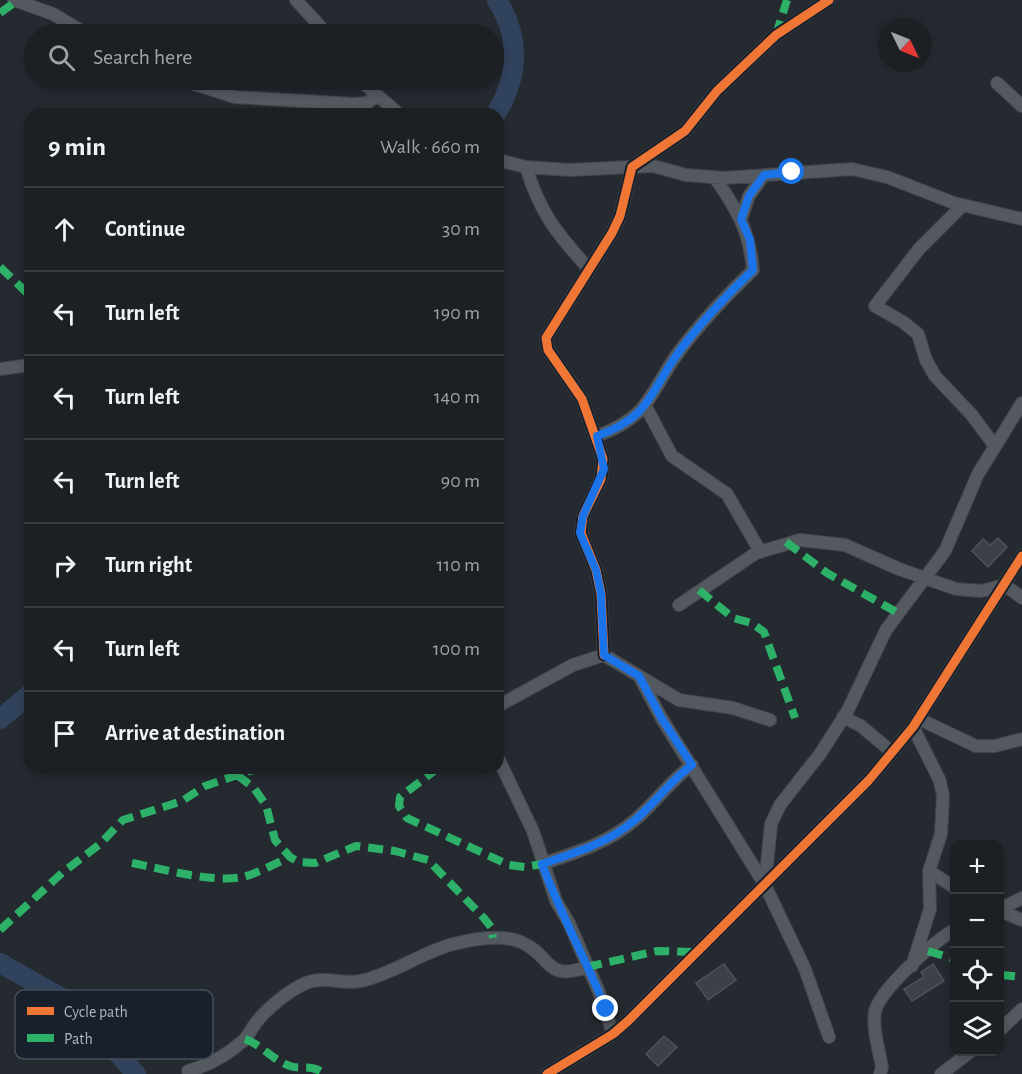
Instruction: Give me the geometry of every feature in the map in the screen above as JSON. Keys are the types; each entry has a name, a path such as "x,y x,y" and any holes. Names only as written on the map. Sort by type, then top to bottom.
{"street":[{"path":"14,0 53,14 70,24"},
{"path":"296,0 318,24"},
{"path":"604,655 601,594 596,570 580,533 583,516 604,469 597,436 582,399 554,359 546,338 620,216 632,166 685,131 717,91 776,35 829,0"},
{"path":"997,83 1022,106"},
{"path":"213,90 236,97 354,104 367,103 376,96"},
{"path":"370,90 391,108"},
{"path":"504,162 526,167 570,170 653,166 686,175 715,178 840,169 862,170 963,205 1022,219"},
{"path":"526,167 540,207 561,238 589,269"},
{"path":"741,219 749,196 764,175"},
{"path":"597,436 615,430 646,407 679,351 717,305 753,270 750,240 741,219 715,178"},
{"path":"963,205 919,249 874,306 903,322 918,334 926,360 935,376 960,402 995,446"},
{"path":"0,369 24,366"},
{"path":"765,885 771,824 780,805 820,754 843,717 886,630 949,544 968,495 1022,403"},
{"path":"646,407 672,456 727,494 760,551"},
{"path":"679,605 736,564 760,551 791,541 834,543 855,548 899,569 967,591 981,591 1005,585"},
{"path":"547,1074 614,1034 869,780 916,723 1022,556"},
{"path":"1005,585 1022,598"},
{"path":"504,703 573,665 604,655 680,699 733,708 770,720"},
{"path":"639,676 662,719 765,885 805,969 829,1037"},
{"path":"843,717 861,726 892,752"},
{"path":"916,723 976,746 995,746 1022,739"},
{"path":"912,966 930,909 929,871 941,834 943,796 940,781 916,723"},
{"path":"542,864 592,847 618,832 634,821 692,765"},
{"path":"504,771 533,831 556,901 569,923 606,1009 614,1034"},
{"path":"929,871 950,884"},
{"path":"1004,907 1022,898"},
{"path":"1004,912 1022,920"},
{"path":"880,1074 882,1067 874,1019 877,1004 887,988 950,933"},
{"path":"188,1071 212,1064 245,1039 258,1020 274,1004 306,983 319,980 345,983 363,981 437,948 493,938 515,940 527,945 561,973 571,973 587,967"},
{"path":"1004,1025 1022,1009"},
{"path":"941,1074 965,1056"}],"building":[{"path":"998,538 1007,547 988,567 972,551 983,539 990,545"},
{"path":"724,964 736,980 708,1000 696,983"},
{"path":"933,964 944,981 912,1001 904,989 924,977 921,972"},
{"path":"664,1036 677,1047 658,1066 646,1054"}],"waterway":[{"path":"497,0 510,29 514,57 513,71 499,108"},
{"path":"0,719 24,699"},
{"path":"0,963 48,990"},
{"path":"123,1059 136,1074"}],"marked path":[{"path":"0,13 18,0"},
{"path":"776,35 787,0"},
{"path":"0,267 24,290"},
{"path":"786,542 827,573 898,613"},
{"path":"699,590 733,618 752,623 764,632 795,718"},
{"path":"0,930 62,873 100,844 123,820 182,801 205,786 240,774"},
{"path":"430,774 400,797 399,806 407,818 509,865 525,867 542,864"},
{"path":"237,775 253,787 266,805 275,840 290,857 299,862 315,863 356,846 395,851 428,860 483,917 491,927 493,938"},
{"path":"132,863 188,874 231,878 249,875 290,857"},
{"path":"587,967 657,951 697,952"},
{"path":"928,951 950,958"},
{"path":"1004,975 1022,977"},
{"path":"245,1039 285,1064 314,1068 325,1074"}],"cycle path":[{"path":"604,655 601,594 596,570 581,533 583,516 601,479 603,459 582,399 548,350 546,338 612,233 620,216 632,167 685,131 717,91 776,35 829,0"},
{"path":"547,1074 613,1034 628,1021 869,780 913,727 1022,556"}],"route":[{"path":"606,1009 569,923 556,901 542,864 592,847 618,832 634,821 682,772 692,765 662,719 639,676 604,655 601,594 596,570 580,533 583,516 596,492 604,469 597,436 615,430 646,407 679,351 717,305 753,270 750,240 741,219 749,196 764,175 792,172"}]}
